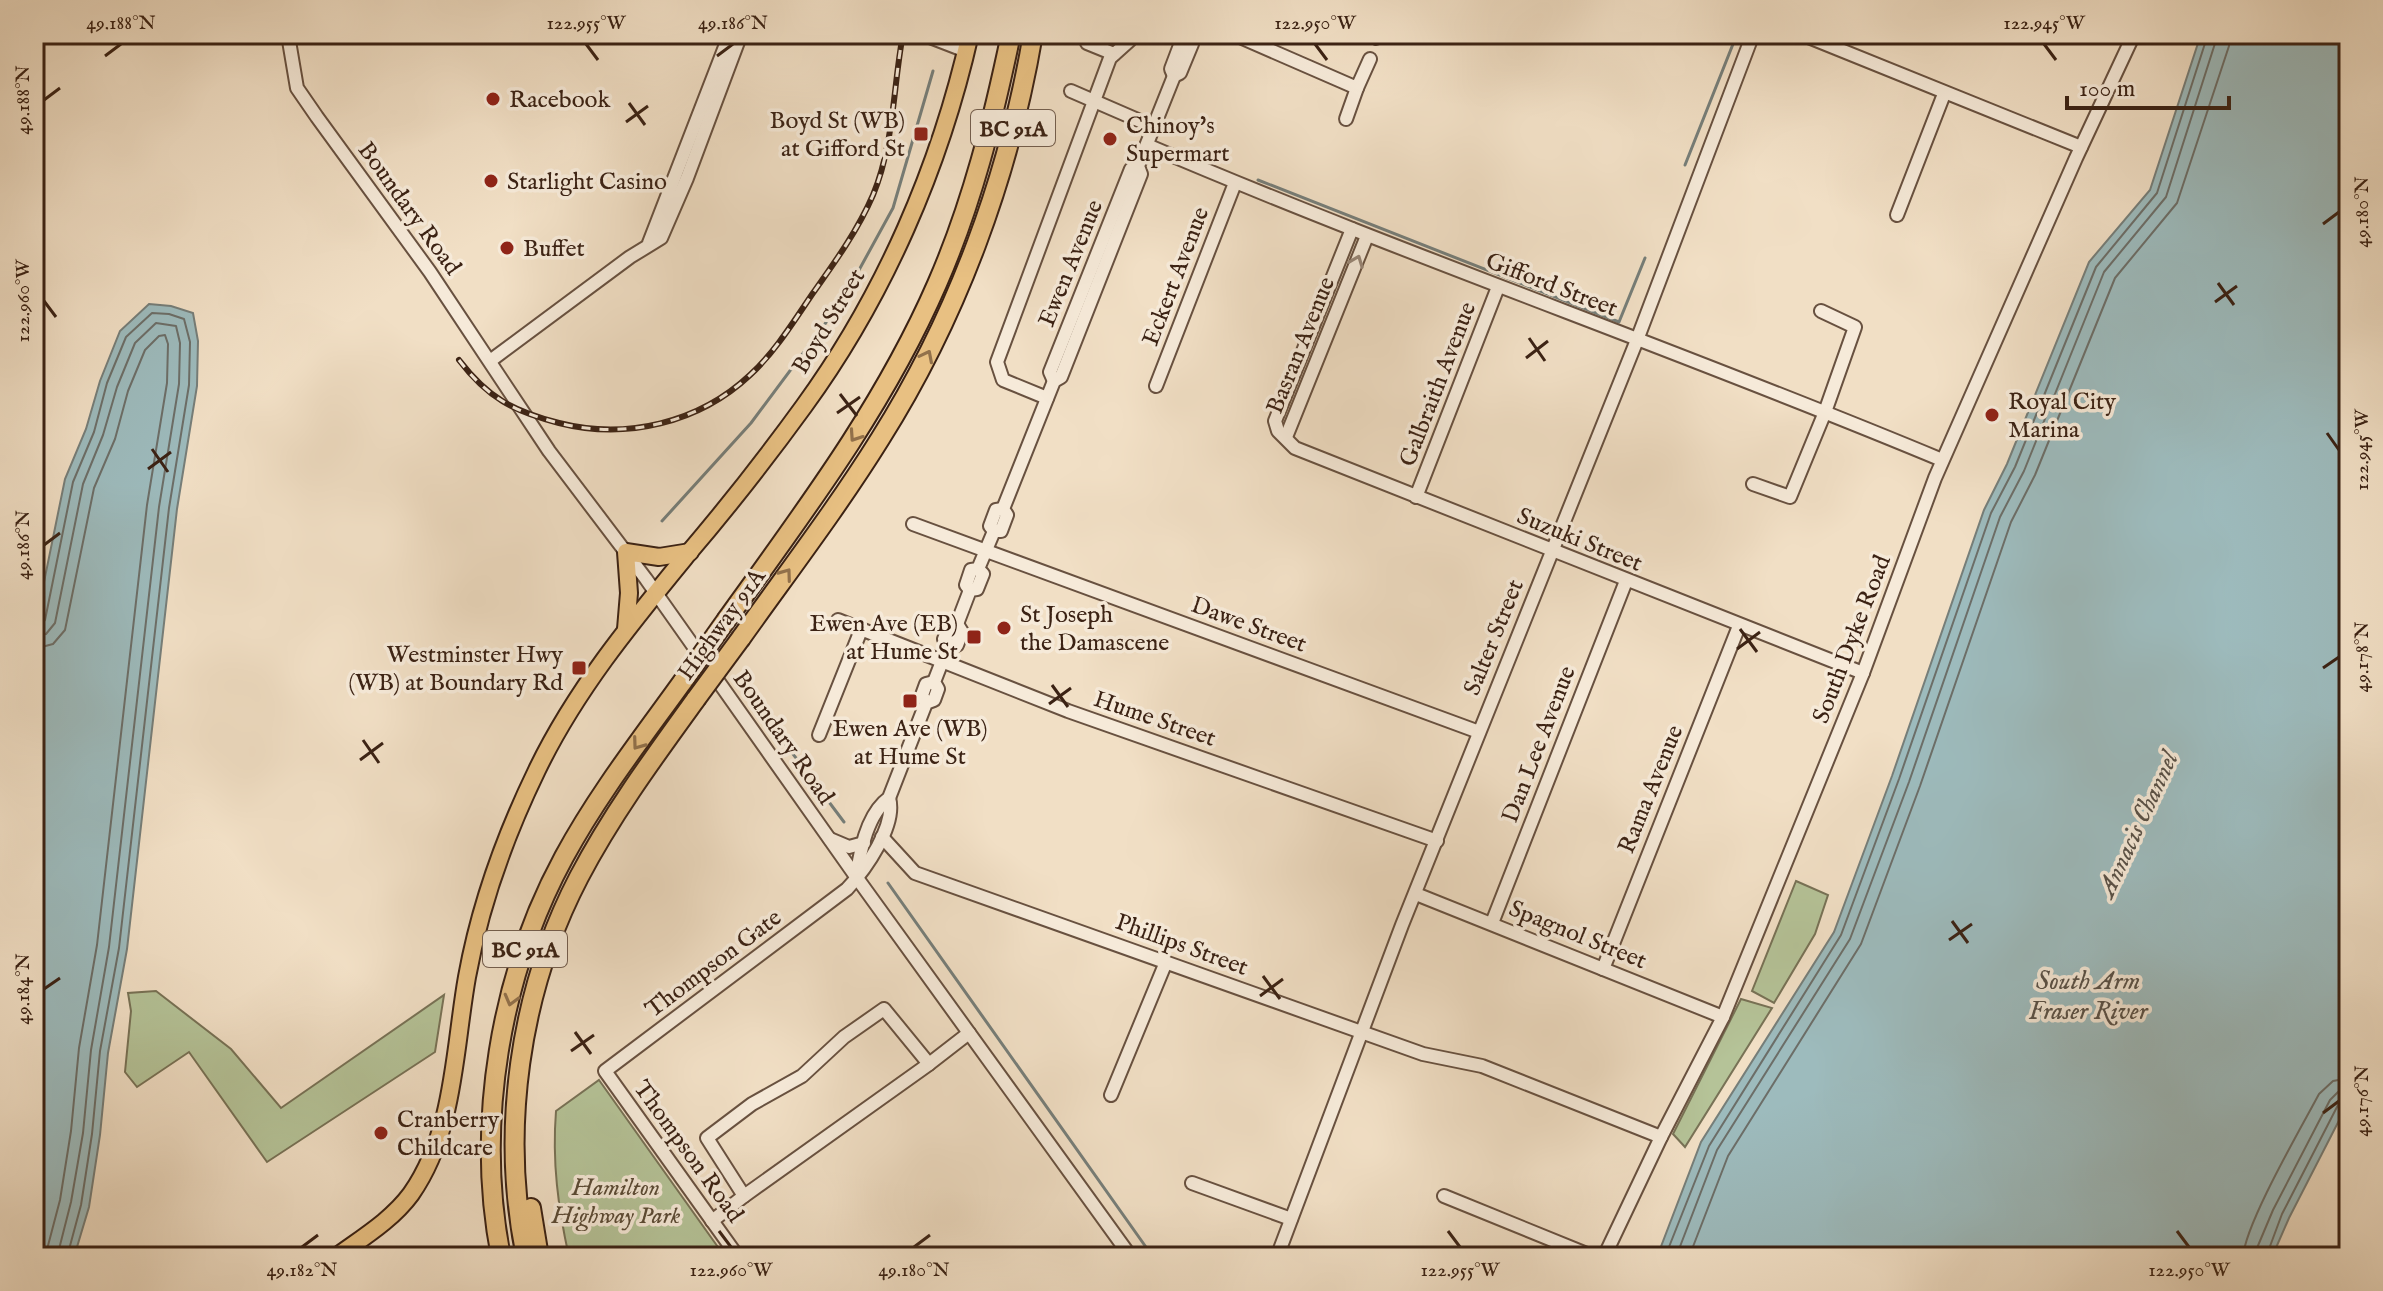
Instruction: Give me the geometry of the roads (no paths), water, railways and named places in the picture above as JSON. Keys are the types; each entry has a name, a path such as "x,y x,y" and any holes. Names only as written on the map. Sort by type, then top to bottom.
{"highway":[{"name":"Highway 91A","path":"501,1257 491,1175 493,1105 505,1022 524,951 543,901 585,821 865,421 900,359 936,285 964,216 985,148 1011,34"},
{"name":"Highway 91A","path":"526,1257 514,1147 516,1102 528,1019 539,975 566,904 606,829 872,452 924,361 951,306 985,220 1015,120 1033,34"},
{"path":"516,1102 539,1257"}],"main road":[{"name":"Boyd Street","path":"336,1257 403,1204 431,1159 445,1116 472,953 506,838 552,740 626,629 804,406 833,363 876,290 903,235 935,154 968,42"},
{"path":"626,629 629,593 626,552 659,557 690,552"}],"street":[{"path":"649,243 730,34"},
{"path":"490,361 649,243 656,242 667,227 741,34"},
{"path":"924,34 968,42"},
{"path":"1047,398 1003,380 997,362 1114,54 1130,40 1132,34"},
{"path":"1233,34 1357,88"},
{"name":"Salter Street","path":"1277,1257 1361,1032 1637,340 1753,34"},
{"path":"1801,34 2081,147"},
{"name":"South Dyke Road","path":"1604,1257 1723,1017 1863,673 1942,460 2134,34"},
{"name":"Boundary Road","path":"288,35 297,88 430,272 549,451 656,593 1131,1257"},
{"name":"Ewen Avenue","path":"857,878 860,856 879,805 889,798 926,703 934,700 938,689 934,682 948,646 957,645 962,632 957,624 970,590 977,589 980,582 983,574 978,569 994,531 1001,531 1007,515 1003,509 1054,381 1050,372 1131,169 1138,166 1174,76 1180,73 1192,44 1190,36"},
{"path":"1087,43 1114,54"},
{"path":"1346,119 1370,59"},
{"path":"1071,91 1154,127"},
{"path":"1897,215 1944,94"},
{"name":"Gifford Street","path":"1147,145 1367,236 1942,460"},
{"name":"Eckert Avenue","path":"1156,386 1235,183"},
{"name":"Basran Avenue","path":"1352,229 1275,421 1278,431 1286,437 1367,236"},
{"name":"Galbraith Avenue","path":"1416,497 1498,287"},
{"path":"1753,484 1790,497 1825,412 1855,327 1821,311"},
{"name":"Suzuki Street","path":"1286,437 1295,448 1863,673"},
{"name":"Dawe Street","path":"913,524 1479,732"},
{"name":"Dan Lee Avenue","path":"1492,923 1626,581"},
{"name":"Hume Street","path":"838,620 1068,711 1437,841"},
{"name":"Rama Avenue","path":"1603,969 1739,626"},
{"path":"819,735 861,630"},
{"name":"Ewen Avenue","path":"847,889 882,837 892,808 889,798"},
{"name":"Phillips Street","path":"882,837 915,873 1423,1054 1482,1066 1661,1137"},
{"path":"830,839 849,847 864,843"},
{"name":"Thompson Gate","path":"605,1071 847,889"},
{"name":"Spagnol Street","path":"1416,894 1723,1017"},
{"path":"1111,1095 1166,962"},
{"path":"744,1196 707,1138 752,1104 802,1076 844,1037 884,1009 929,1064"},
{"path":"712,1221 969,1033"},
{"name":"Thompson Road","path":"605,1071 738,1257"},
{"path":"1192,1183 1291,1219"},
{"path":"1444,1196 1594,1257"}],"water":[{"name":"South Arm Fraser River","path":"2201,34 2349,34 2349,1101 2272,1257 1657,1257 1701,1142 1834,932 1892,776 1984,510 2007,464 2089,262 2150,190"},
{"path":"149,304 171,306 193,313 198,341 197,386 177,509 127,949 108,1053 89,1207 74,1257 34,1257 34,631 65,479 120,331"}],"waterway":[{"path":"1685,165 1737,34"},
{"path":"662,521 751,423 842,301 893,208 933,71"},
{"path":"1258,180 1619,322 1645,258"},
{"path":"754,702 844,822"},
{"path":"888,883 1153,1257"}],"railway":[{"path":"459,360 480,384 515,408 584,428 635,428 660,423 685,416 730,392 759,366 784,336 846,246 867,208 885,156 903,34"}],"place":[{"name":"Racebook","path":"493,99"},
{"name":"Boyd St (WB) at Gifford St","path":"921,134"},
{"name":"Chinoy's Supermart","path":"1110,139"},
{"name":"Starlight Casino","path":"491,181"},
{"name":"Buffet","path":"507,248"},
{"name":"Royal City Marina","path":"1992,415"},
{"name":"St Joseph the Damascene","path":"1004,628"},
{"name":"Ewen Ave (EB) at Hume St","path":"974,637"},
{"name":"Westminster Hwy (WB) at Boundary Rd","path":"579,668"},
{"name":"Ewen Ave (WB) at Hume St","path":"910,701"},
{"name":"Cranberry Childcare","path":"381,1133"}],"water label":[{"name":"Annacis Channel","path":"2137,824"}],"park label":[{"name":"Hamilton Highway Park","path":"616,1201"}]}
